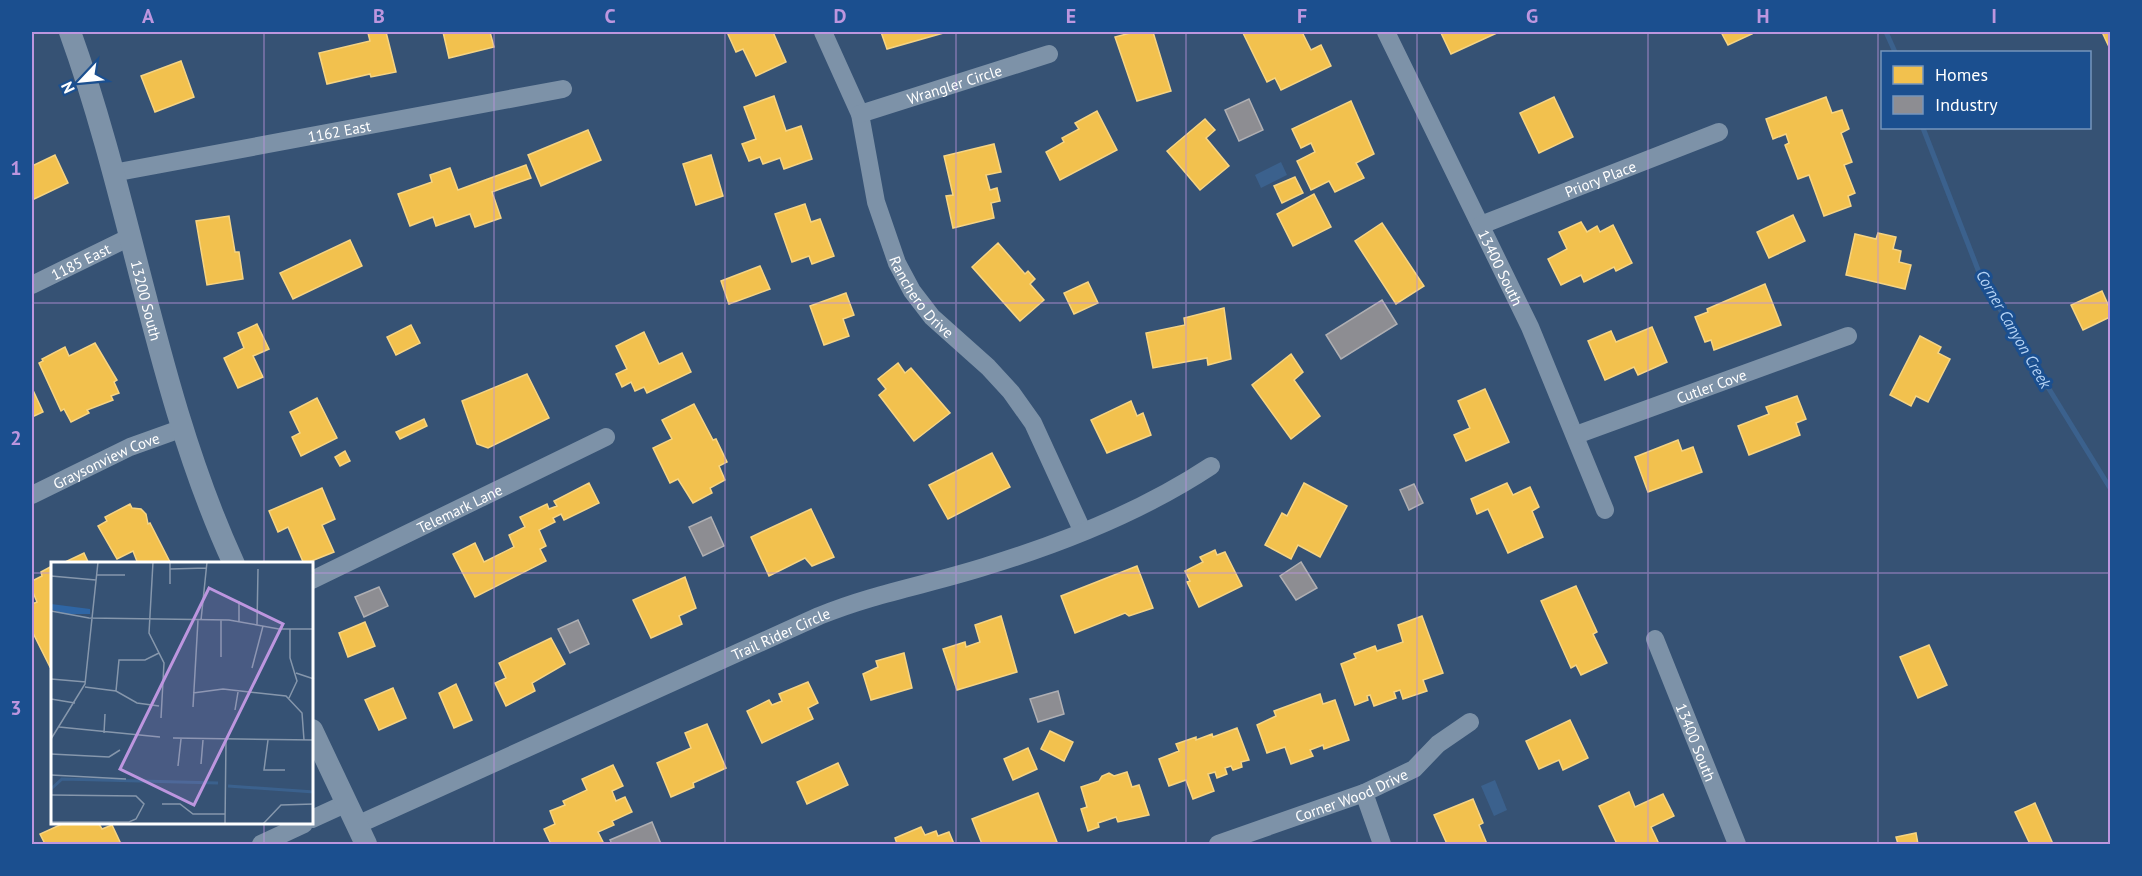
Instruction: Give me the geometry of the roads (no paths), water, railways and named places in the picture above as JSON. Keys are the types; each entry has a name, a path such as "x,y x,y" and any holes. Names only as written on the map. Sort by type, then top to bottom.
{"street":[{"name":"13200 South","path":"70,32 113,173 200,484 233,562"},
{"name":"Ranchero Drive","path":"823,32 860,114 876,202 884,233 897,263 912,291 932,316 1011,392 1033,423 1083,530"},
{"name":"13400 South","path":"1386,32 1530,327 1605,510"},
{"name":"Wrangler Circle","path":"860,114 1049,54"},
{"name":"1162 East","path":"113,173 563,89"},
{"name":"Priory Place","path":"1481,225 1719,132"},
{"name":"1185 East","path":"32,285 130,237"},
{"name":"Cutler Cove","path":"1575,435 1848,336"},
{"name":"Graysonview Cove","path":"32,495 130,447 183,428"},
{"name":"Telemark Lane","path":"314,579 606,437"},
{"name":"Trail Rider Circle","path":"362,835 838,608 877,594 989,566 1083,530 1174,491 1211,466"},
{"name":"13400 South","path":"1655,639 1737,844"},
{"name":"Corner Wood Drive","path":"1218,844 1364,793 1414,769 1438,744 1470,722"},
{"path":"314,734 362,835"},
{"path":"1364,793 1382,844"},
{"path":"314,818 347,803"},
{"path":"261,844 302,825"}],"water":[{"path":"1281,162 1287,175 1261,188 1255,175"},
{"path":"1495,780 1507,810 1494,816 1481,786"}],"waterway":[{"name":"Corner Canyon Creek","path":"1886,32 1895,51"},
{"name":"Corner Canyon Creek","path":"1923,129 1982,280 2110,488"}]}
